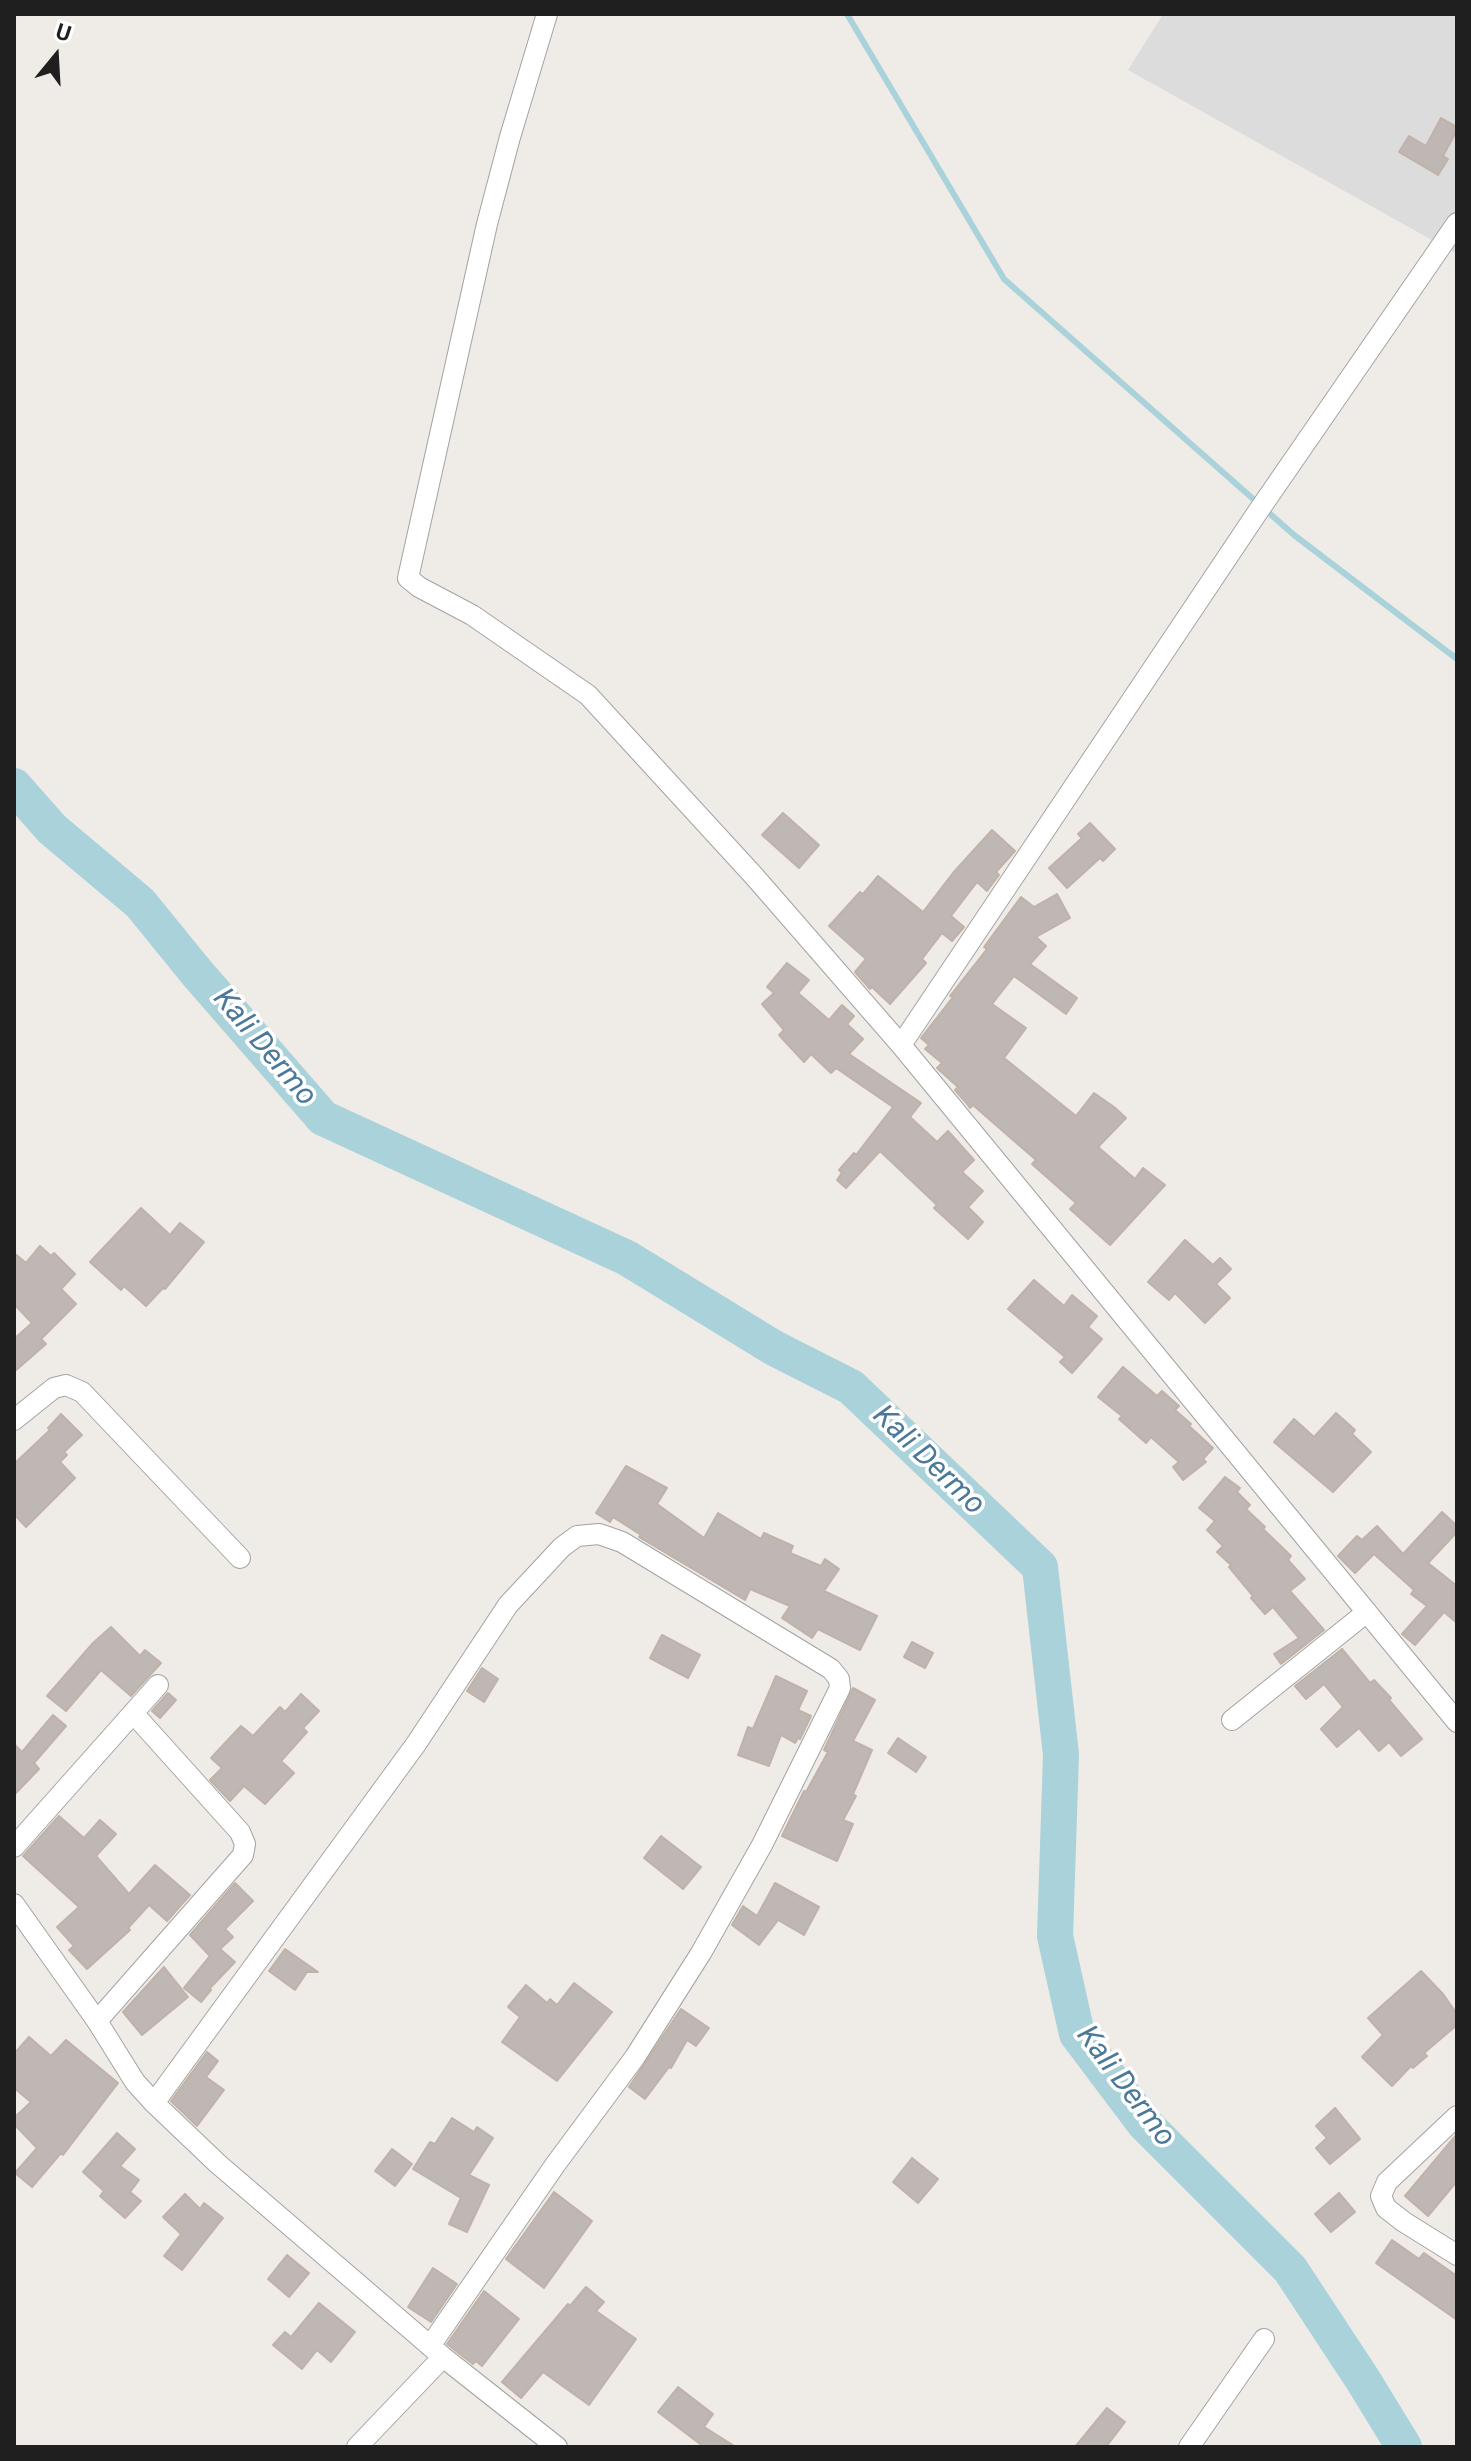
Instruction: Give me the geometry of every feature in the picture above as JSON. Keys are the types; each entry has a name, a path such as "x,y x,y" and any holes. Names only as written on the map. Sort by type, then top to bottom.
{"street":[{"path":"547,14 510,137 462,328 408,575 416,586 472,615 588,695 754,876 901,1045 1457,1722"},
{"path":"901,1045 1257,513 1457,223"},
{"path":"14,1420 54,1388 66,1385 82,1392 240,1558"},
{"path":"154,2103 416,1744 508,1605 562,1547 577,1536 599,1534 622,1542 831,1669 839,1679 840,1688 762,1845 708,1941 635,2057 555,2165 436,2351 357,2447"},
{"path":"1232,1720 1367,1612"},
{"path":"14,1847 158,1685"},
{"path":"97,2021 243,1855 245,1844 240,1832 133,1713"},
{"path":"14,1904 97,2021 135,2082 154,2103 217,2163 436,2351 557,2447"},
{"path":"1457,2116 1387,2182 1381,2196 1386,2208 1404,2222 1457,2255"},
{"path":"1189,2447 1264,2339"}],"shaded area":[{"path":"1163,14 1457,14 1457,254 1128,70"}],"building":[{"path":"1441,118 1457,130 1443,156 1448,159 1438,175 1399,152 1409,136 1426,146"},
{"path":"783,813 819,845 799,868 762,835"},
{"path":"1090,823 1115,849 1103,861 1100,858 1067,888 1049,868 1082,838 1078,834"},
{"path":"992,830 1015,851 996,872 999,875 987,891 977,882 951,916 964,927 952,941 942,933 922,959 926,963 890,1004 872,987 870,989 855,972 866,959 829,926 878,876 923,912"},
{"path":"1057,894 1070,918 1036,937 1046,946 1030,964 1077,998 1066,1014 1014,976 992,1004 1026,1028 1004,1058 1076,1116 1094,1093 1114,1107 1126,1118 1098,1147 1135,1179 1143,1168 1165,1185 1110,1245 1070,1209 1076,1203 1032,1164 1036,1160 973,1105 970,1108 955,1090 958,1087 937,1068 942,1063 925,1049 929,1045 921,1038 1021,897 1034,907"},
{"path":"787,963 809,980 798,993 829,1020 842,1005 854,1016 847,1024 863,1039 849,1054 921,1103 910,1117 937,1142 948,1131 974,1160 962,1172 983,1191 968,1207 983,1222 968,1239 880,1151 846,1188 837,1180 842,1173 839,1170 854,1153 856,1155 893,1107 836,1068 831,1073 811,1054 804,1062 779,1035 784,1030 762,1004 774,993 767,987"},
{"path":"141,1208 170,1235 180,1223 204,1242 165,1289 146,1306 124,1286 121,1290 90,1262"},
{"path":"1185,1240 1213,1265 1220,1258 1231,1269 1216,1284 1230,1298 1205,1323 1175,1293 1169,1300 1148,1282"},
{"path":"40,1246 51,1256 54,1253 75,1274 61,1289 76,1304 41,1339 46,1344 14,1372 14,1339 32,1323 14,1304 14,1253 26,1263"},
{"path":"1034,1280 1064,1306 1072,1295 1097,1316 1088,1327 1102,1339 1072,1373 1060,1362 1065,1357 1008,1309"},
{"path":"1123,1367 1157,1396 1162,1391 1179,1406 1175,1410 1213,1448 1203,1459 1206,1462 1183,1480 1173,1467 1179,1462 1151,1437 1146,1443 1119,1419 1122,1416 1098,1397"},
{"path":"1336,1413 1355,1430 1352,1434 1371,1452 1333,1492 1274,1442 1294,1419 1314,1437"},
{"path":"61,1414 82,1435 64,1452 67,1455 60,1462 75,1478 26,1527 14,1514 14,1464 50,1430 48,1428"},
{"path":"626,1466 667,1488 657,1504 704,1538 718,1513 761,1539 764,1533 793,1546 790,1553 821,1566 825,1559 839,1569 824,1591 877,1616 860,1650 818,1629 812,1638 782,1618 790,1606 750,1589 745,1600 639,1537 641,1535 613,1517 610,1522 596,1513"},
{"path":"1225,1477 1240,1488 1237,1492 1250,1505 1246,1509 1291,1556 1288,1560 1305,1579 1290,1591 1324,1630 1281,1664 1274,1654 1299,1638 1273,1607 1265,1614 1251,1598 1253,1596 1229,1567 1231,1565 1217,1552 1223,1546 1207,1530 1215,1521 1199,1508"},
{"path":"1442,1512 1457,1526 1457,1532 1428,1563 1457,1586 1457,1623 1444,1612 1415,1645 1402,1634 1427,1606 1411,1594 1414,1590 1374,1554 1355,1573 1338,1556 1357,1536 1362,1540 1377,1526 1403,1554"},
{"path":"111,1627 140,1656 145,1650 161,1663 131,1696 101,1670 66,1711 47,1696"},
{"path":"662,1635 700,1655 688,1678 650,1658"},
{"path":"912,1642 933,1653 925,1668 904,1657"},
{"path":"1342,1649 1370,1683 1374,1680 1391,1698 1389,1700 1422,1739 1401,1756 1389,1742 1379,1751 1359,1728 1337,1747 1321,1729 1343,1707 1324,1684 1306,1699 1295,1686"},
{"path":"482,1668 498,1679 484,1702 467,1691"},
{"path":"776,1676 807,1691 798,1710 811,1716 795,1743 781,1735 769,1766 738,1755 748,1727 753,1729"},
{"path":"853,1688 875,1700 853,1741 872,1750 853,1794 856,1796 843,1820 853,1824 837,1861 782,1836 828,1752 824,1750"},
{"path":"168,1693 176,1700 160,1718 152,1711"},
{"path":"301,1694 319,1711 303,1728 307,1732 281,1761 294,1773 265,1804 244,1786 230,1801 210,1780 222,1768 211,1758 241,1726 253,1736 280,1707 285,1712"},
{"path":"53,1715 66,1726 34,1763 39,1769 14,1795 14,1744 22,1752"},
{"path":"898,1738 926,1757 916,1772 888,1753"},
{"path":"59,1816 84,1838 100,1820 116,1834 96,1856 129,1894 155,1865 190,1895 167,1921 149,1905 128,1928 130,1930 87,1969 69,1950 74,1946 57,1927 79,1907 23,1856"},
{"path":"661,1836 701,1867 683,1889 644,1858"},
{"path":"235,1883 253,1901 225,1929 233,1937 220,1949 235,1962 201,2002 184,1988 210,1956 190,1935"},
{"path":"775,1883 819,1907 804,1935 778,1920 759,1945 732,1925 743,1906 757,1916"},
{"path":"285,1949 318,1972 307,1972 295,1990 269,1971"},
{"path":"164,1967 188,1997 142,2035 123,2012"},
{"path":"1421,1971 1457,2014 1457,2025 1392,2086 1362,2057 1383,2035 1368,2018"},
{"path":"574,1983 612,2012 557,2081 502,2042 520,2017 508,2007 526,1985 547,2003 550,1999 557,2005"},
{"path":"681,2009 709,2028 696,2046 687,2040 671,2068 645,2099 629,2087"},
{"path":"29,2037 51,2056 66,2040 118,2083 63,2155 61,2153 32,2187 15,2173 37,2148 14,2124 14,2118 31,2102 14,2088 14,2054"},
{"path":"207,2052 218,2061 206,2077 224,2090 197,2126 171,2101"},
{"path":"1335,2108 1360,2139 1330,2164 1316,2148 1327,2138 1316,2126"},
{"path":"452,2118 474,2132 477,2127 493,2138 469,2175 489,2185 467,2232 449,2224 461,2198 413,2169 430,2142 435,2144"},
{"path":"117,2133 135,2149 120,2166 139,2180 130,2192 141,2201 125,2218 100,2196 104,2191 83,2172"},
{"path":"1457,2134 1457,2181 1428,2216 1405,2196"},
{"path":"392,2149 412,2164 395,2186 375,2171"},
{"path":"912,2158 938,2179 918,2203 893,2182"},
{"path":"554,2192 592,2221 544,2288 506,2259"},
{"path":"1339,2193 1355,2212 1331,2232 1315,2214"},
{"path":"185,2194 200,2209 204,2203 223,2218 182,2270 164,2256 181,2234 163,2217"},
{"path":"1392,2240 1419,2259 1424,2253 1457,2276 1457,2320 1376,2263"},
{"path":"287,2255 309,2273 289,2297 268,2279"},
{"path":"433,2268 457,2284 431,2322 408,2307"},
{"path":"586,2287 604,2302 596,2311 636,2339 589,2405 543,2372 521,2398 502,2382"},
{"path":"484,2291 519,2319 482,2366 476,2361 473,2364 447,2344"},
{"path":"319,2303 355,2332 331,2362 317,2350 302,2369 273,2345 285,2332 291,2337"},
{"path":"678,2387 713,2414 704,2427 736,2447 704,2447 658,2412"},
{"path":"1107,2408 1125,2422 1106,2447 1075,2447"}],"waterway":[{"path":"847,14 1004,279 1294,535 1457,659"},
{"name":"Kali Dermo","path":"14,786 52,829 140,903 323,1118 627,1258 774,1348 851,1387 1040,1567 1061,1755 1055,1936 1077,2034 1144,2123 1290,2269 1404,2447"}]}
